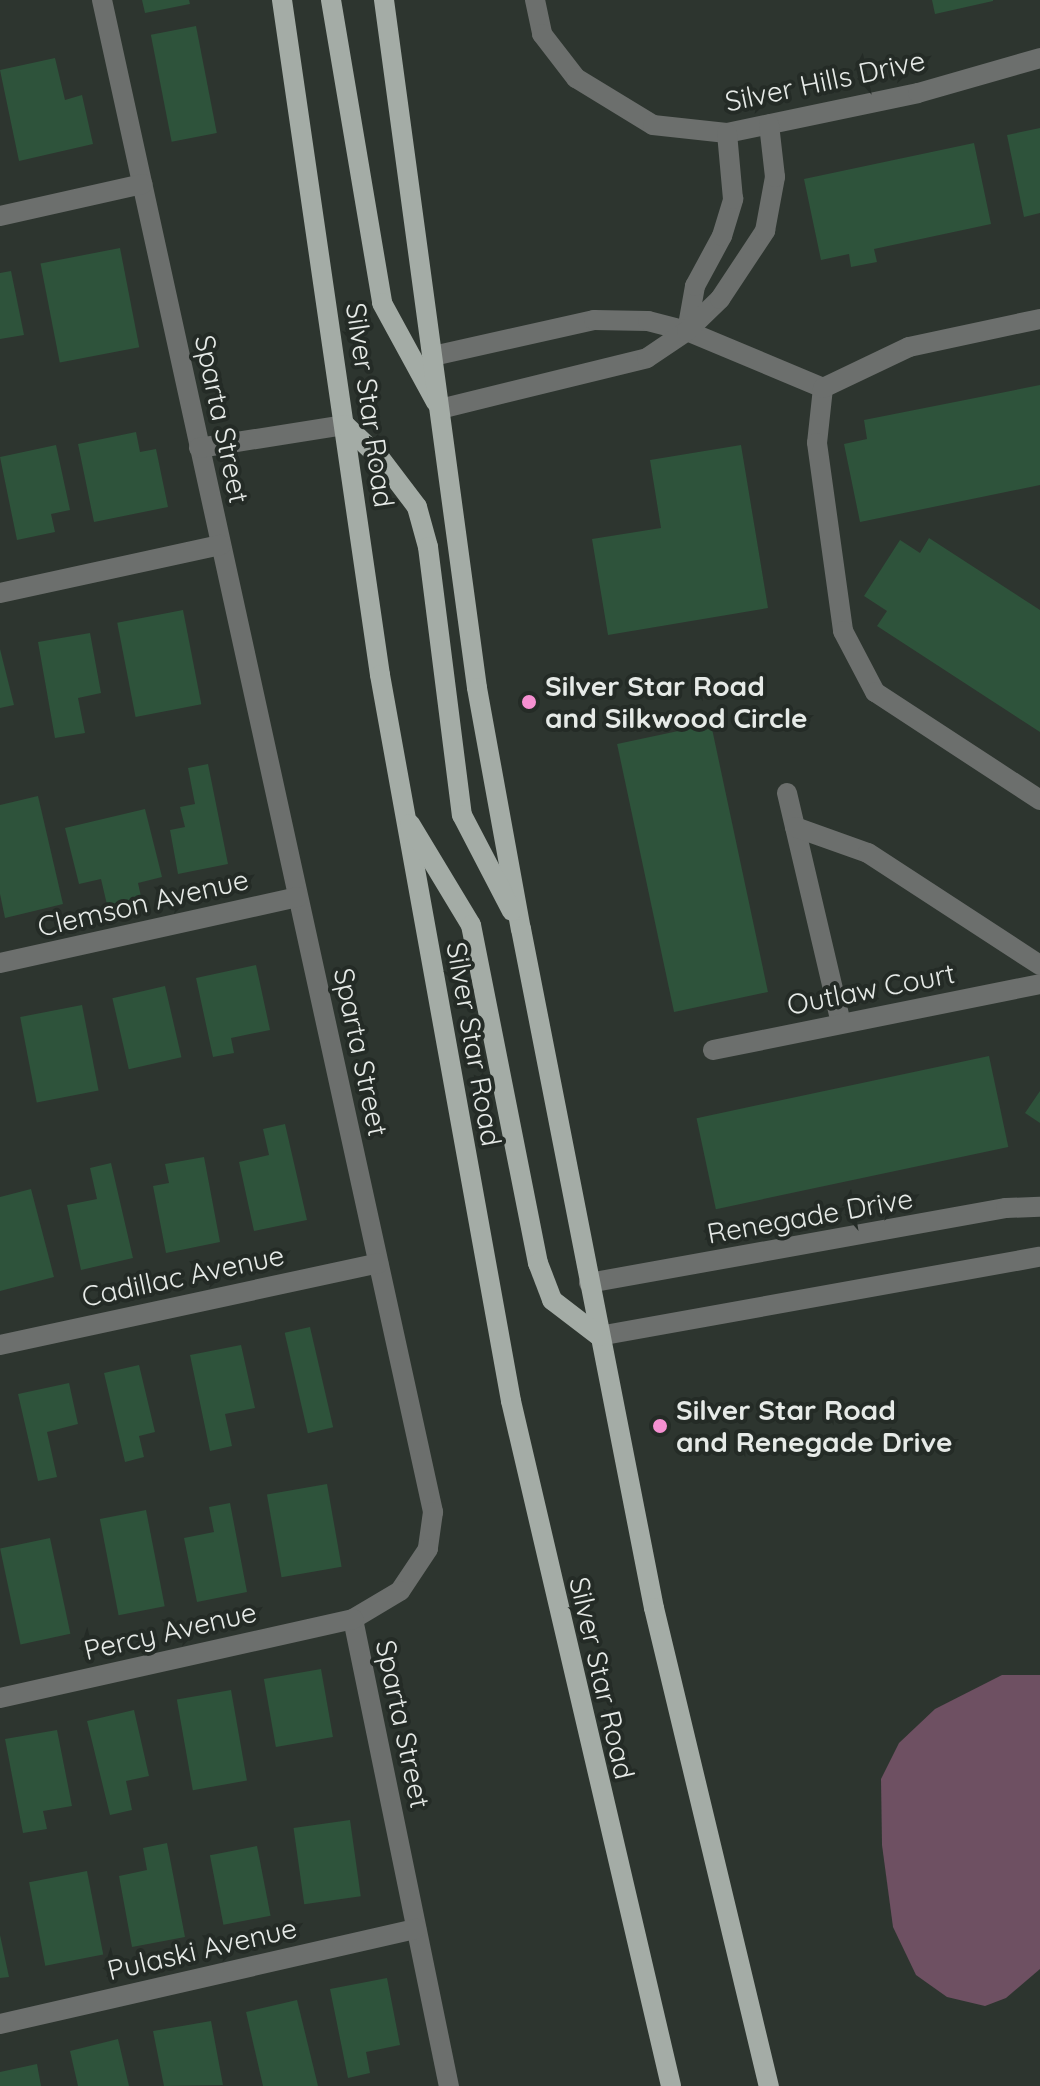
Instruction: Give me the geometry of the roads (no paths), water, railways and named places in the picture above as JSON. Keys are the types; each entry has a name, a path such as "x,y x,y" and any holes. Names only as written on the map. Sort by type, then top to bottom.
{"main road":[{"name":"Silver Star Road","path":"282,0 404,813 511,1401 671,2086"},
{"path":"331,0 382,303 440,409"},
{"path":"384,0 477,688 521,929 661,1638 769,2086"},
{"path":"345,425 380,458 417,507 428,547 462,815 521,929"},
{"path":"404,813 471,925 538,1263 552,1300 599,1336"}],"street":[{"name":"Sparta Street","path":"102,0 433,1512 428,1549 400,1591 353,1619 449,2086"},
{"name":"Silver Hills Drive","path":"535,0 542,34 576,78 653,125 727,133 918,93 1040,58"},
{"path":"440,409 647,358 687,331 720,299 765,231 775,177 769,124"},
{"path":"687,331 695,286 722,236 733,199 727,133"},
{"path":"0,216 142,184"},
{"path":"433,356 594,320 648,321 687,331 823,388 909,347 1040,319"},
{"path":"823,388 817,443 843,631 875,692 1040,800"},
{"path":"199,448 345,425"},
{"path":"0,593 221,545"},
{"path":"787,793 841,1023"},
{"path":"795,827 868,853 1040,965"},
{"name":"Clemson Avenue","path":"0,963 298,897"},
{"name":"Outlaw Court","path":"713,1050 1040,984"},
{"name":"Renegade Drive","path":"589,1283 1006,1208 1040,1207"},
{"path":"599,1336 1040,1257"},
{"name":"Cadillac Avenue","path":"0,1345 378,1263"},
{"name":"Percy Avenue","path":"0,1698 353,1619"},
{"name":"Pulaski Avenue","path":"0,2024 416,1929"}],"place":[{"name":"Silver Star Road and Silkwood Circle","path":"529,702"},
{"name":"Silver Star Road and Renegade Drive","path":"660,1426"}]}
